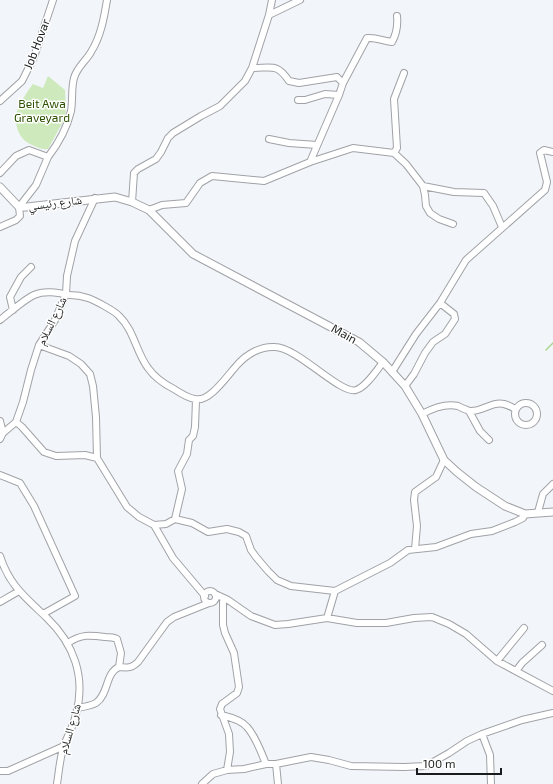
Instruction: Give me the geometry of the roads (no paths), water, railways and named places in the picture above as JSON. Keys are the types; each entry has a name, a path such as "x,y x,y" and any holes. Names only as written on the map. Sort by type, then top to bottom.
{"main road":[{"name":"شارع رئيسي","path":"0,187 19,206 27,207 95,198"},
{"name":"Main","path":"95,198 115,197 132,202 149,210 192,254 359,342 383,362 405,386 422,414 444,460 476,487 505,506 525,514"},
{"path":"525,514 553,512"}],"street":[{"name":"Job Hovar","path":"0,101 22,81 34,57 54,0"},
{"path":"0,227 16,220 20,216 19,206 36,185 48,157 57,145 67,124 71,110 71,88 74,76 90,54 97,41 105,17 107,0"},
{"path":"132,202 134,173 138,169 156,159 168,138 178,129 220,106 245,81 252,68 269,15 272,0"},
{"path":"269,15 300,0"},
{"path":"310,162 343,83 367,38 374,37 392,42 396,36 398,27 397,16"},
{"path":"252,68 278,67 283,71 289,81 299,83 336,77 343,83"},
{"path":"394,153 397,148 394,99 404,73"},
{"path":"298,100 304,100 325,94 339,95"},
{"path":"269,139 289,143 317,145"},
{"path":"149,210 162,205 186,203 200,183 212,176 264,181 310,162 353,148 394,153 406,164 423,186 426,206 430,212 438,219 453,224"},
{"path":"0,173 16,156 29,150 48,157"},
{"path":"392,372 416,334 440,303 466,260 545,190 547,182 540,153 544,150 553,152"},
{"path":"423,186 454,192 484,193 493,206 502,227"},
{"name":"شارع السلام","path":"16,422 39,345 55,320 66,294 67,276 75,241 95,198"},
{"path":"13,310 10,297 21,278 30,267"},
{"path":"0,320 34,295 57,292 88,298 118,315 128,327 148,368 160,382 177,392 196,400 205,398 238,363 251,353 264,348 275,346 286,348 348,390 354,391 363,386 383,362"},
{"path":"405,386 433,342 445,334 452,326 455,319 454,314 440,303"},
{"path":"39,345 69,356 81,364 90,374 93,386 96,417 97,458 127,506 139,517 154,525 173,558 194,582 210,597 240,609"},
{"path":"175,519 182,489 178,471 187,454 189,440 193,436 195,427 196,400"},
{"path":"422,414 431,409 444,405 456,406 469,411 480,410 493,404 503,404 515,409"},
{"path":"469,411 480,431 489,440"},
{"path":"0,421 1,436"},
{"path":"1,436 16,422 44,452 56,456 85,455 97,458"},
{"path":"415,549 417,526 414,500 415,492 436,477 444,460"},
{"path":"0,474 20,484 31,500 75,596 43,614"},
{"path":"538,512 543,494 553,484"},
{"path":"154,525 166,524 175,519 192,523 208,532 227,529 239,532 246,536 251,550 262,564 282,583 296,587 335,591 390,562 405,552 415,549 436,547 471,534 492,531 523,518 525,514"},
{"name":"شارع السلام","path":"0,556 8,578 43,614 68,643 78,666 79,682 77,708 71,730 64,746 57,784"},
{"path":"0,602 19,591"},
{"path":"327,618 335,591"},
{"path":"77,708 97,702 107,688 112,672 119,667 133,667 146,654 167,622 174,617 198,607 210,597 228,600 251,616 275,625 327,618 357,623 386,623 414,618 432,617 449,624 466,634 496,661 553,691"},
{"path":"223,602 224,629 234,653 239,687 237,693 222,704 220,709 229,734 230,752 227,770"},
{"path":"496,661 524,628"},
{"path":"68,643 74,639 89,635 114,637 117,639 121,652 119,667"},
{"path":"516,671 522,663 542,645"},
{"path":"203,783 213,774 227,770 244,769 311,757 351,766 419,767 432,763 467,741 482,734 522,720 553,713"},
{"path":"222,715 236,719 247,726 258,744 266,764"},
{"path":"482,734 490,755 491,784"},
{"path":"0,771 8,771 64,746"},
{"path":"276,764 278,784"}],"waterway":[{"path":"546,350 553,343"}],"park label":[{"name":"Beit Awa Graveyard","path":"42,111"}]}
